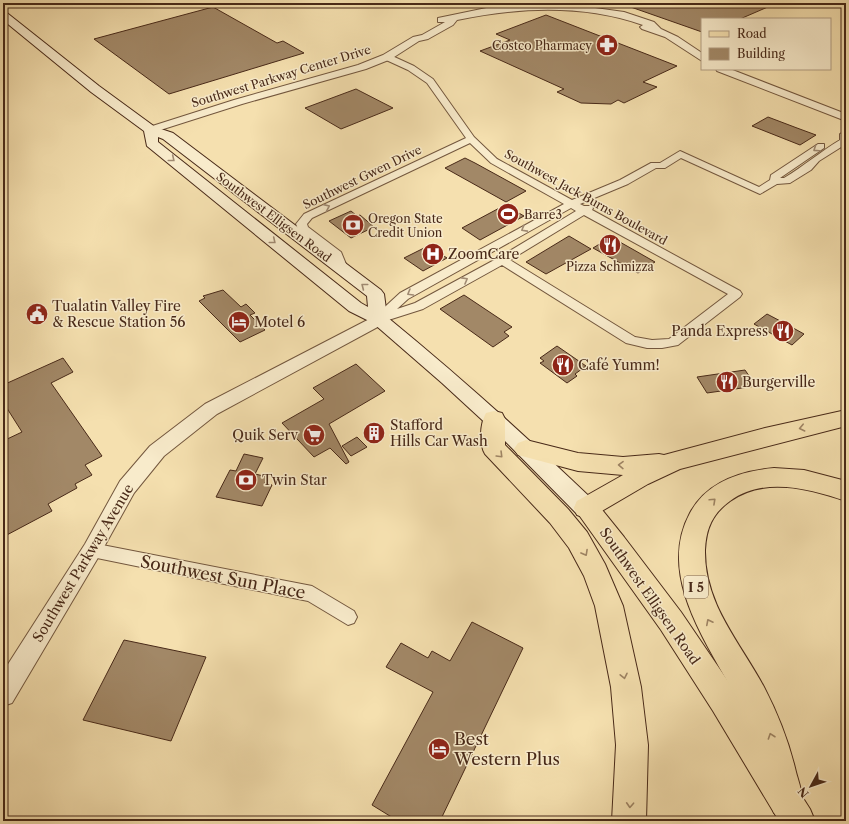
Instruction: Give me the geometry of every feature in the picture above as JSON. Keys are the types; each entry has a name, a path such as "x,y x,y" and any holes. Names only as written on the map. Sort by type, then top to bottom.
{"main road":[{"name":"Southwest Elligsen Road","path":"3,15 94,89 150,130 168,136 375,294 379,319"},
{"name":"Southwest Elligsen Road","path":"150,130 152,143 355,306 379,319 494,419 586,508 615,543 657,600 792,811"},
{"path":"526,449 578,462 623,466 674,461 765,437 846,418"},
{"path":"494,419 493,448 559,516 578,540 596,572 609,606 626,687 632,745 629,821"},
{"path":"586,508 640,477 674,461"},
{"name":"I 5","path":"792,811 768,727 720,642 707,617 698,593 691,568 691,551 694,530 700,516 710,504 724,492 738,484 756,479 801,478 846,491"}],"street":[{"name":"Southwest Parkway Center Drive","path":"150,130 238,102 343,74 388,56 416,39 425,37 450,23 453,18 510,5 550,7 610,17 657,29 677,39 701,57"},
{"name":"Southwest Jack Burns Boulevard","path":"388,56 411,68 430,81 471,139 494,161 582,211 736,294 673,342 662,345 650,345 631,340 502,260"},
{"path":"724,70 846,118"},
{"path":"379,319 404,296 570,204 624,182 654,165 662,166 680,154 760,190 775,182 775,177 836,135 845,133"},
{"name":"Southwest Gwen Drive","path":"342,269 338,254 303,229 301,224 308,216 455,145 471,139"},
{"path":"379,319 419,306 502,260 608,196 640,184 663,170 662,166"},
{"name":"Southwest Parkway Avenue","path":"3,694 92,550 127,487 157,452 174,436 211,409 379,319"},
{"name":"Southwest Sun Place","path":"92,550 312,594 348,617"}],"building":[{"path":"625,3 777,3 742,18 701,18 701,32 625,5"},
{"path":"213,7 277,43 283,41 304,53 169,94 94,39"},
{"path":"546,15 677,66 643,82 657,87 624,103 618,100 611,104 581,103 557,92 564,89 480,51 510,40 496,34"},
{"path":"356,89 393,108 341,129 305,108"},
{"path":"768,117 816,135 800,145 752,126"},
{"path":"465,158 526,191 506,202 445,168"},
{"path":"505,205 524,216 480,240 462,228"},
{"name":"Oregon State Credit Union","path":"351,211 357,216 360,215 374,227 351,238 329,221"},
{"path":"569,236 591,249 546,274 526,262"},
{"path":"611,237 655,262 638,273 593,248"},
{"path":"428,246 447,258 423,271 404,258"},
{"name":"Motel 6","path":"223,290 241,307 246,304 255,313 250,315 265,330 240,342 199,301 205,298 203,296"},
{"path":"464,295 512,327 504,332 509,336 493,347 440,309"},
{"name":"Panda Express","path":"767,314 804,334 792,345 754,324"},
{"name":"Café Yumm!","path":"557,346 586,366 575,374 577,376 567,383 540,363 544,361 540,358"},
{"path":"63,358 73,372 51,383 102,456 85,465 92,475 75,484 77,488 48,504 52,511 3,537 3,441 22,432 3,402 3,385"},
{"path":"356,364 385,391 329,424 349,462 346,464 330,448 314,457 282,423 324,399 313,388"},
{"name":"Burgerville","path":"745,370 756,386 707,393 697,377"},
{"path":"357,437 367,447 351,456 342,446"},
{"name":"Twin Star","path":"244,454 263,458 255,474 268,477 265,483 272,485 262,506 216,497 230,470 236,471"},
{"name":"Best Western Plus","path":"472,622 523,648 440,821 398,821 372,805 433,692 386,667 401,643 428,658 432,651 450,661"},
{"path":"124,640 206,657 171,741 83,720"}],"place":[{"name":"Costco Pharmacy","path":"607,45"},
{"name":"Barre3","path":"508,214"},
{"name":"Oregon State Credit Union","path":"353,225"},
{"name":"Pizza Schmizza","path":"610,245"},
{"name":"ZoomCare","path":"433,254"},
{"name":"Tualatin Valley Fire & Rescue Station 56","path":"37,314"},
{"name":"Motel 6","path":"239,322"},
{"name":"Panda Express","path":"783,331"},
{"name":"Café Yumm!","path":"563,365"},
{"name":"Burgerville","path":"727,382"},
{"name":"Stafford Hills Car Wash","path":"374,433"},
{"name":"Quik Serv","path":"314,435"},
{"name":"Twin Star","path":"246,480"},
{"name":"Best Western Plus","path":"439,749"}]}
